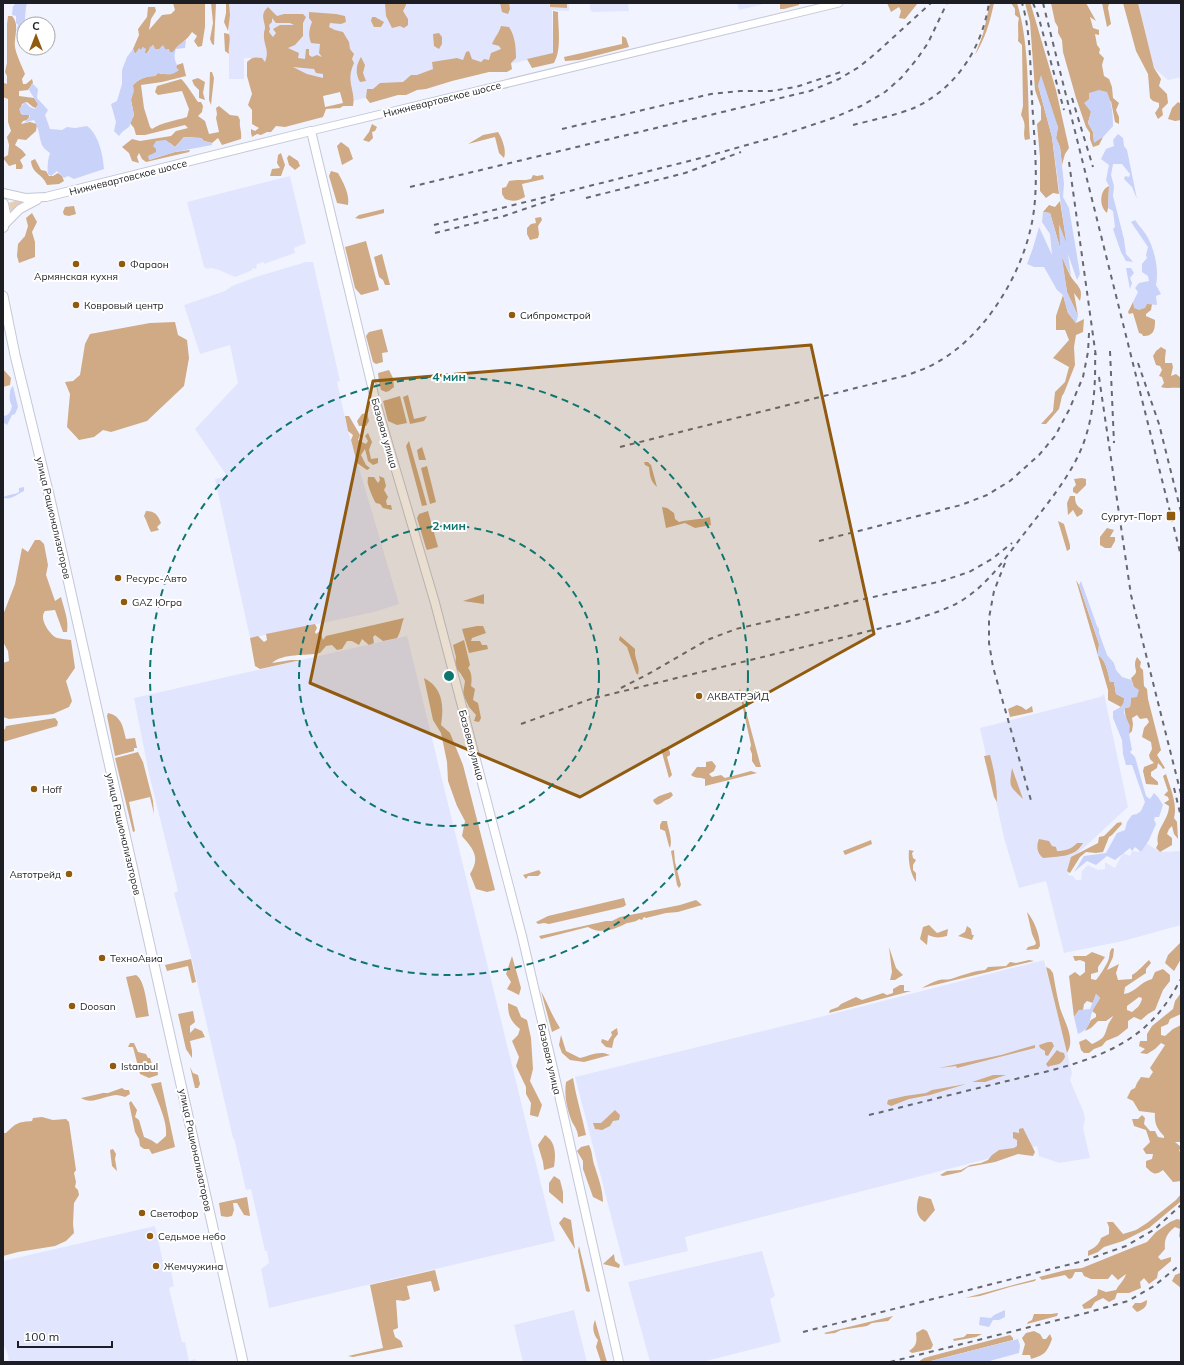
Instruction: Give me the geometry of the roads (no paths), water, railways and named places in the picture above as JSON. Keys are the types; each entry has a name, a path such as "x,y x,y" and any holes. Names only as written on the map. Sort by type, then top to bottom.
{"main road":[{"path":"3,204 5,214 3,227"},
{"name":"улица Рационализаторов","path":"3,296 243,1362"}],"street":[{"name":"Нижневартовское шоссе","path":"46,197 839,3"},
{"name":"Базовая улица","path":"311,131 375,399 435,603 522,936 619,1362"},
{"path":"3,193 25,198 46,197"},
{"path":"3,227 20,209 29,203 46,197"}],"railway":[{"path":"410,187 810,91 839,79 859,67 931,3"},
{"path":"434,225 701,158 782,135 833,118 861,106 885,92 901,78 917,59 928,43 947,3"},
{"path":"853,125 909,110 931,99 944,89 955,77 974,50 986,20 989,3"},
{"path":"620,447 908,375 928,367 947,356 964,343 980,326 1007,289 1017,268 1025,248 1034,212 1036,163 1029,38 1022,3"},
{"path":"1033,3 1038,15 1064,110"},
{"path":"1043,3 1181,556"},
{"path":"562,129 711,94 740,91 771,91 796,87 841,72"},
{"path":"1072,98 1093,167"},
{"path":"586,198 685,173 741,152"},
{"path":"1069,162 1096,357"},
{"path":"435,233 504,216 554,199"},
{"path":"819,541 961,505 987,495 1010,481 1039,455 1055,436 1069,410 1083,377 1088,352 1089,333"},
{"path":"1110,351 1114,443"},
{"path":"595,698 906,622 945,609 960,602 982,585 1002,563 1056,492 1075,462 1090,423 1094,395 1095,353"},
{"path":"1138,363 1159,424 1181,512"},
{"path":"1099,377 1131,595 1181,794"},
{"path":"621,688 707,640 736,629 942,581 969,572 992,559 1012,543"},
{"path":"1005,563 994,591 989,618 989,643 993,667 1032,804"},
{"path":"521,724 599,696"},
{"path":"1174,788 1181,817"},
{"path":"869,1115 1074,1064 1112,1049 1129,1039 1145,1027 1156,1016 1181,979"},
{"path":"803,1332 1083,1261 1126,1246 1155,1229 1181,1205"},
{"path":"890,1362 1128,1301 1154,1286 1181,1264"}],"place":[{"name":"Армянская кухня","path":"76,264"},
{"name":"Фараон","path":"122,264"},
{"name":"Ковровый центр","path":"76,305"},
{"name":"Сибпромстрой","path":"512,315"},
{"name":"Сургут-Порт","path":"1171,516"},
{"name":"Ресурс-Авто","path":"118,578"},
{"name":"GAZ Югра","path":"124,602"},
{"name":"АКВАТРЭЙД","path":"699,696"},
{"name":"Hoff","path":"34,789"},
{"name":"Автотрейд","path":"69,874"},
{"name":"ТехноАвиа","path":"102,958"},
{"name":"Doosan","path":"72,1006"},
{"name":"Istanbul","path":"113,1066"},
{"name":"Светофор","path":"142,1213"},
{"name":"Седьмое небо","path":"150,1236"},
{"name":"Жемчужина","path":"156,1266"}]}
